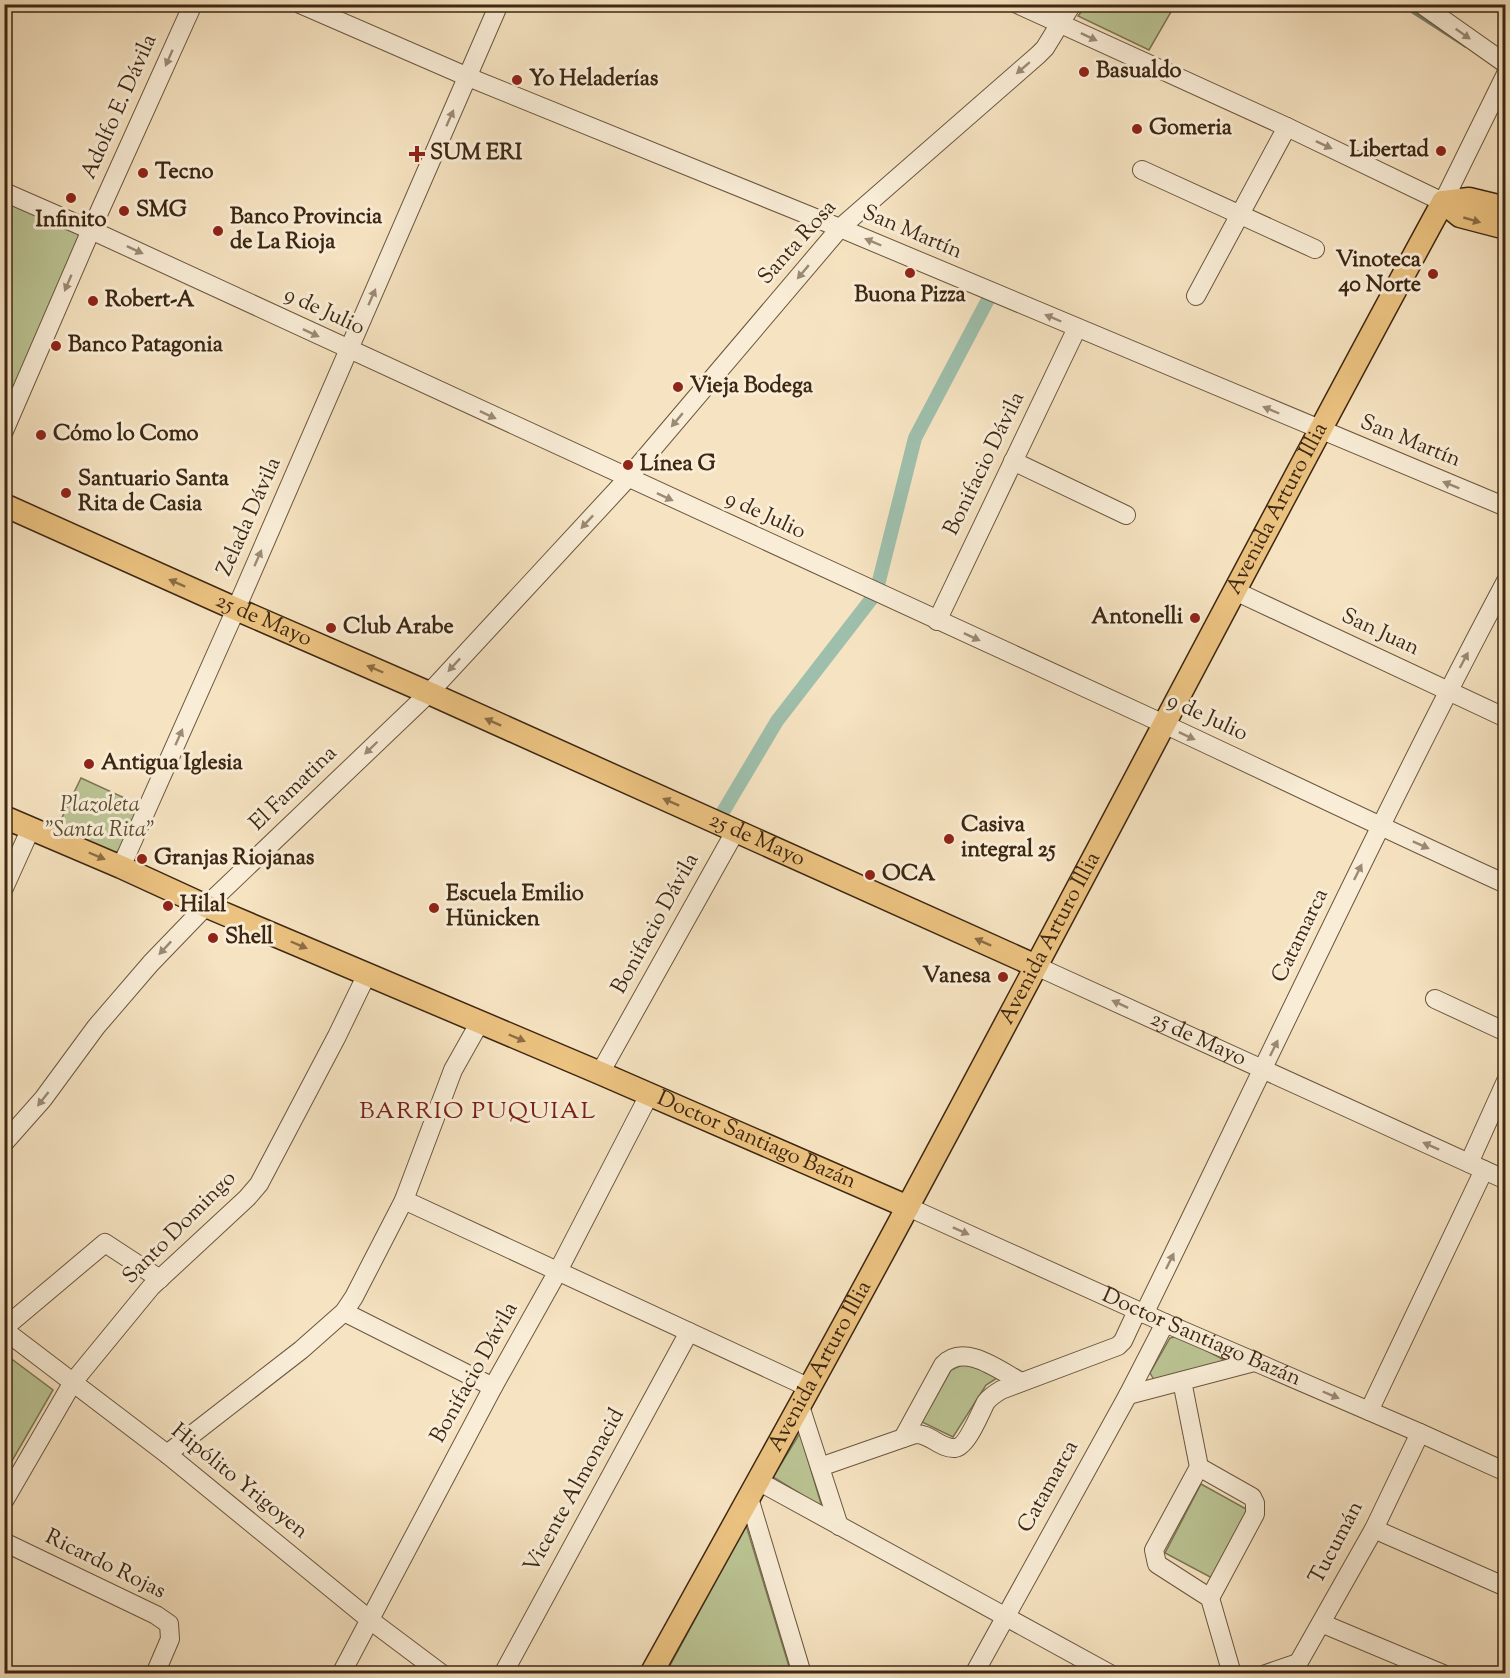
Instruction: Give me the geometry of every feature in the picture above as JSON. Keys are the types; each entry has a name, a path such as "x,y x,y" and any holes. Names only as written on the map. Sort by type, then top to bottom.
{"main road":[{"path":"1443,201 1469,199 1506,208"},
{"path":"1443,201 1461,216 1506,228"},
{"name":"Avenida Arturo Illia","path":"651,1674 908,1207 1443,201"},
{"name":"25 de Mayo","path":"4,505 736,830 1036,966"},
{"name":"Doctor Santiago Bazán","path":"4,817 206,906 600,1072 908,1207"}],"street":[{"name":"Adolfo E. Dávila","path":"4,430 193,4"},
{"name":"San Martín","path":"300,4 1506,507"},
{"name":"Zelada Dávila","path":"121,867 500,4"},
{"path":"1017,4 1443,201 1506,74"},
{"name":"Santa Rosa","path":"627,479 840,228 1038,55 1045,48 1072,4"},
{"path":"1422,4 1506,64"},
{"path":"1196,296 1287,128"},
{"path":"1142,170 1315,249"},
{"name":"9 de Julio","path":"4,192 1164,724 1506,884"},
{"name":"Bonifacio Dávila","path":"937,621 1077,328"},
{"path":"1013,461 1126,514"},
{"name":"El Famatina","path":"4,1143 43,1099 96,1028 151,963 206,906 429,693 627,479"},
{"name":"Catamarca","path":"903,1438 920,1434 952,1449 960,1447 988,1400 1001,1390 1118,1346 1123,1341 1141,1312 1263,1070 1447,691 1506,581"},
{"name":"San Juan","path":"1235,591 1506,718"},
{"path":"4,888 31,828"},
{"name":"Bonifacio Dávila","path":"600,1072 736,830"},
{"name":"25 de Mayo","path":"1036,966 1506,1180"},
{"name":"Santo Domingo","path":"4,1501 73,1382 144,1296 259,1184 367,974"},
{"path":"1435,999 1506,1032"},
{"path":"167,1454 301,1350 344,1312 404,1200 453,1070 480,1022"},
{"path":"1369,1411 1477,1166 1506,1081"},
{"name":"Bonifacio Dávila","path":"341,1674 493,1387 558,1271 649,1095"},
{"path":"404,1200 689,1332 805,1397 820,1467 839,1526"},
{"name":"Doctor Santiago Bazán","path":"908,1207 1165,1323 1506,1472"},
{"path":"4,1329 105,1243 160,1279"},
{"path":"344,1312 493,1387"},
{"name":"Catamarca","path":"974,1674 1128,1395 1165,1323"},
{"name":"Hipólito Yrigoyen","path":"4,1329 167,1454 370,1620 442,1674"},
{"name":"Vicente Almonacid","path":"503,1674 689,1332"},
{"path":"820,1467 903,1438 943,1365 950,1359 961,1356 975,1358 1021,1382"},
{"path":"1128,1395 1254,1362"},
{"path":"1182,1381 1199,1467 1154,1550 1157,1563 1210,1598 1232,1674"},
{"name":"Tucumán","path":"1295,1668 1374,1529 1420,1433"},
{"path":"1199,1467 1252,1497 1255,1503 1255,1515 1210,1598"},
{"path":"754,1490 839,1526 1110,1674"},
{"path":"754,1490 802,1674"},
{"path":"1374,1529 1506,1587"},
{"name":"Ricardo Rojas","path":"4,1542 156,1615 169,1624 170,1639 155,1674"},
{"path":"1321,1623 1443,1674"},
{"path":"1266,1674 1295,1668"}],"green space":[{"path":"1086,5 1175,5 1149,50 1078,16"},
{"path":"4,197 83,231 5,412"},
{"name":"Plazoleta \"Santa Rita\"","path":"81,778 140,805 122,846 115,854 56,830"},
{"path":"1179,1336 1228,1362 1154,1380 1150,1373 1170,1338"},
{"path":"5,1354 53,1390 5,1473"},
{"path":"962,1365 973,1366 997,1378 986,1385 953,1437 922,1422 951,1370"},
{"path":"800,1433 822,1507 773,1477"},
{"path":"1201,1484 1248,1510 1212,1578 1165,1553"},
{"path":"746,1525 791,1673 666,1673"}],"waterway":[{"path":"1401,4 1466,46"},
{"path":"717,822 777,721 876,593 915,438 992,292"}],"place":[{"name":"Basualdo","path":"1084,72"},
{"name":"Yo Heladerías","path":"517,80"},
{"name":"Gomeria","path":"1137,129"},
{"name":"Libertad","path":"1441,151"},
{"name":"SUM ERI","path":"417,154"},
{"name":"Tecno","path":"143,173"},
{"name":"Infinito","path":"71,198"},
{"name":"SMG","path":"124,211"},
{"name":"Banco Provincia de La Rioja","path":"218,231"},
{"name":"Buona Pizza","path":"910,273"},
{"name":"Vinoteca 40 Norte","path":"1433,274"},
{"name":"Robert-A","path":"93,301"},
{"name":"Banco Patagonia","path":"56,346"},
{"name":"Vieja Bodega","path":"678,387"},
{"name":"Cómo lo Como","path":"41,435"},
{"name":"Línea G","path":"628,465"},
{"name":"Santuario Santa Rita de Casia","path":"66,493"},
{"name":"Antonelli","path":"1195,618"},
{"name":"Club Arabe","path":"331,628"},
{"name":"Antigua Iglesia","path":"89,764"},
{"name":"Casiva integral 25","path":"949,839"},
{"name":"Granjas Riojanas","path":"142,859"},
{"name":"OCA","path":"870,875"},
{"name":"Hilal","path":"168,906"},
{"name":"Escuela Emilio Hünicken","path":"434,908"},
{"name":"Shell","path":"213,938"},
{"name":"Vanesa","path":"1003,977"}],"district":[{"name":"BARRIO PUQUIAL","path":"478,1112"}]}
